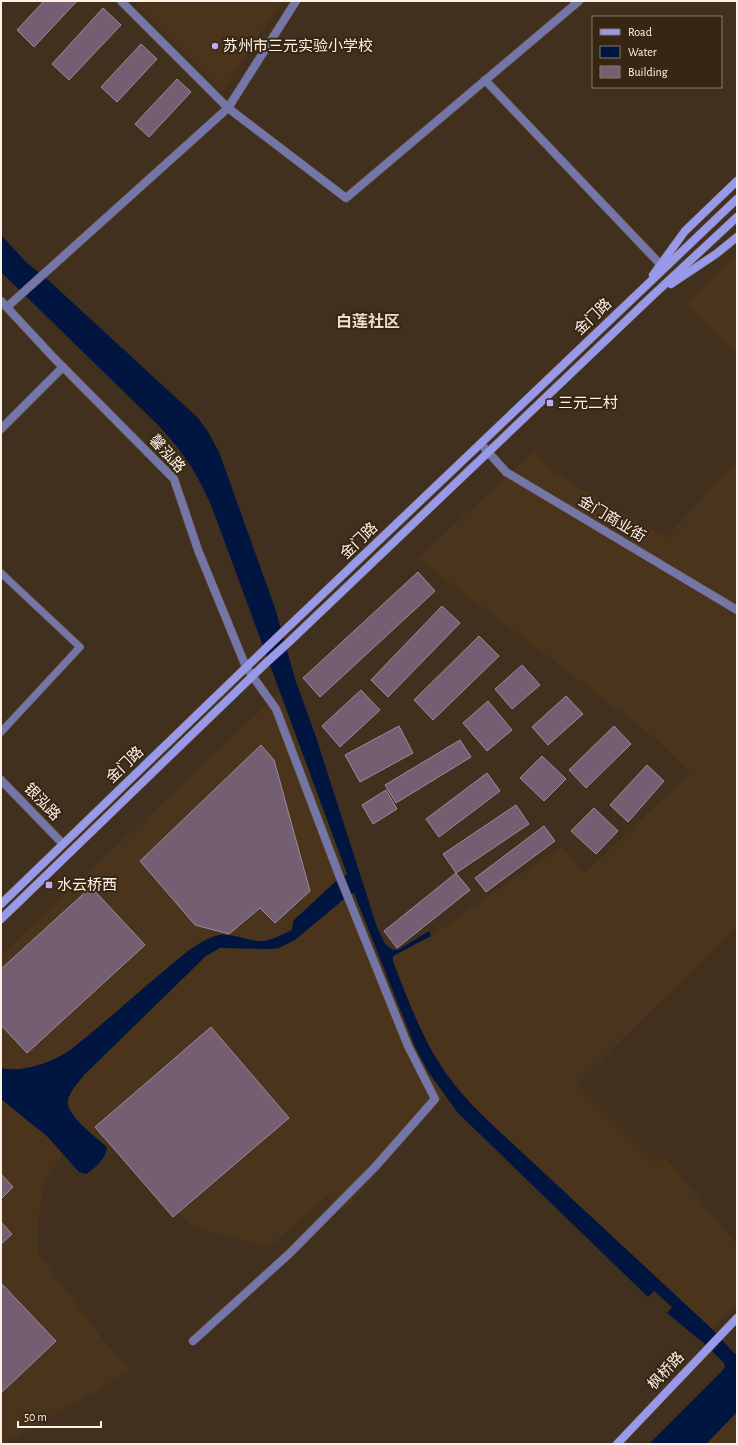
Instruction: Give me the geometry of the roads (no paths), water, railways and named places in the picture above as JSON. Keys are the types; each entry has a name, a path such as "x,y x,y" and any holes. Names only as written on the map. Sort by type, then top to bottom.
{"main road":[{"path":"643,290 660,264 685,231 737,181"},
{"name":"金门路","path":"1,904 246,667 737,199"},
{"name":"金门路","path":"1,919 252,676 737,217"},
{"path":"650,298 716,254 737,237"},
{"name":"枫桥路","path":"617,1444 737,1318"}],"street":[{"path":"121,1 228,108 346,198 579,1"},
{"path":"4,304 16,298 44,274 228,108 296,1"},
{"path":"485,80 660,264"},
{"name":"馨泓路","path":"4,304 63,367 174,479 198,550 246,667 276,709 339,875 408,1046 435,1099 375,1167 290,1253 193,1341"},
{"path":"1,429 63,367"},
{"name":"金门商业街","path":"481,444 506,472 737,610"},
{"name":"银泓路","path":"1,780 63,844"}],"lane":[{"path":"1,573 80,647 1,732"}],"water":[{"path":"1,235 26,262 48,280 197,417 207,430 219,452 275,608 296,682 315,734 377,927 385,944 393,950 398,950 429,931 431,936 393,957 393,961 421,1030 448,1076 479,1112 712,1329 737,1355 737,1412 706,1444 649,1444 723,1370 725,1367 724,1363 707,1346 667,1313 672,1307 654,1291 648,1297 458,1113 429,1073 416,1049 354,893 344,899 295,940 279,948 220,948 206,956 83,1076 70,1093 68,1106 76,1119 107,1147 105,1155 102,1159 86,1174 79,1172 48,1137 1,1099 1,1068 18,1069 36,1066 69,1051 181,956 196,945 212,937 218,935 229,935 262,941 275,938 292,930 293,921 335,882 347,874 211,505 200,482 182,453 158,425 1,272"}],"place":[{"name":"苏州市三元实验小学校","path":"215,46"},
{"name":"三元二村","path":"550,403"},
{"name":"水云桥西","path":"49,885"}],"district":[{"name":"白莲社区","path":"368,322"}]}
